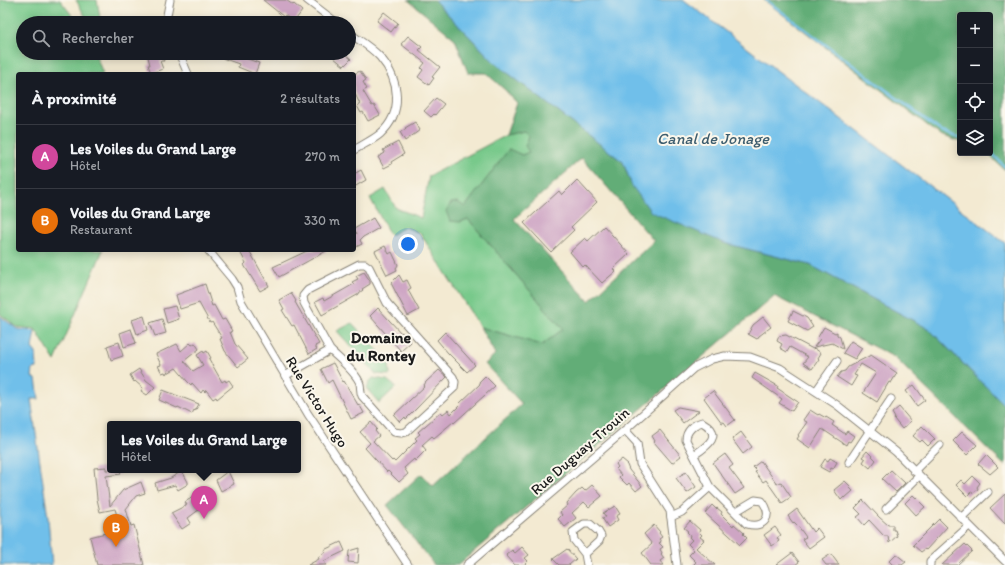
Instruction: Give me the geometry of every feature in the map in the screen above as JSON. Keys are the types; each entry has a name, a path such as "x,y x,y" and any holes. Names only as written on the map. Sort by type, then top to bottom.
{"street":[{"path":"167,16 170,0"},
{"path":"307,0 328,16"},
{"path":"356,38 380,57 392,73 398,99 392,122 380,135 356,149"},
{"path":"182,60 187,72"},
{"name":"Rue Victor Hugo","path":"210,252 237,287 241,301 308,414 408,565"},
{"path":"359,264 365,264 369,267 387,303 453,377 455,382 454,388 406,432 401,434 394,432 362,396 360,391 361,385 357,378 330,350 304,303 303,296 308,290 359,264"},
{"path":"286,376 330,350"},
{"name":"Rue Duguay-Trouin","path":"467,565 625,430 694,368 712,359 725,356 750,357 780,368 837,405 896,452 968,526 1005,561"},
{"path":"816,391 837,361"},
{"path":"849,462 891,399"},
{"path":"694,455 708,446 712,441 712,432 706,424 702,422 697,423 688,430 686,440 710,487 735,512 747,524 754,526 762,523 767,517 768,512 767,507 762,501 755,500 735,512"},
{"path":"625,430 637,442 640,464 663,497 670,511 677,565"},
{"path":"886,509 940,445"},
{"path":"671,517 682,512 710,487"},
{"path":"961,518 988,492"},
{"path":"930,565 930,561 968,526"},
{"path":"585,554 587,565"}],"green space":[{"path":"0,0 60,0 73,16 16,16 16,60 98,60 102,72 16,72 16,252 102,252 55,361 35,329 17,327 0,314"},
{"path":"76,0 97,0 100,16 85,16"},
{"path":"408,0 434,0 495,63 623,162 632,186 724,243 810,265 929,329 1005,406 1005,466 894,357 774,296 458,565 434,565 387,505 421,474 433,486 522,404 485,364 495,354 480,327 542,345 563,329 468,219 460,222 450,221 446,211 451,203 458,202 465,207 509,149 522,155 529,152 525,146 529,136 524,131 506,135 517,103 486,73 468,73 455,39","holes":["582,158 654,241 589,301 514,219"]},
{"path":"764,0 1005,0 1005,170 990,156 993,156 993,12 957,12 957,141 940,135"},
{"path":"524,131 529,136 529,152 522,155 509,150 465,207 460,222 468,219 563,329 542,345 480,327 420,233 405,227 390,235 370,198 385,189 396,208 421,218 429,176 506,135"},
{"path":"352,323 389,362 390,375 376,374 337,331"},
{"path":"373,378 387,380 396,387 379,403 367,389 369,382"}],"water":[{"name":"Canal de Jonage","path":"434,0 684,0 1005,243 1005,406 929,329 810,265 724,243 651,212 632,186 623,162 495,63"},
{"path":"0,316 17,329 35,331 32,348 36,353 37,368 33,369 32,377 36,379 39,399 31,399 48,518 52,565 0,565"}],"building":[{"path":"263,0 286,0 293,5 294,4 302,11 298,16 283,16"},
{"path":"384,12 398,23 391,32 377,21"},
{"path":"408,36 422,47 419,50 440,67 432,77 434,78 429,85 418,77 423,70 421,68 425,63 401,44"},
{"path":"149,60 164,61 160,61 163,69 154,72 151,72 148,65 150,65"},
{"path":"228,60 250,60 259,63 256,72 250,72 238,67 239,64"},
{"path":"336,60 350,60 344,66"},
{"path":"360,71 366,80 363,82 367,89 363,91 372,106 374,105 380,115 368,121 363,112 361,113 357,106 360,104 356,96 356,73"},
{"path":"436,98 444,104 435,115 434,114 431,117 424,111"},
{"path":"415,122 420,130 405,141 400,132"},
{"path":"398,142 404,154 391,162 392,164 384,168 378,157 385,153 383,150"},
{"path":"361,170 366,180 356,186 356,173"},
{"path":"577,180 597,202 571,227 574,230 551,252 524,223 559,191 562,195"},
{"path":"373,218 379,228 363,237 360,240 362,244 356,247 356,228"},
{"path":"604,226 629,254 613,269 616,271 602,283 585,265 583,267 570,252 585,238 588,241"},
{"path":"385,246 389,254 392,252 398,265 396,268 397,270 387,275 375,251"},
{"path":"240,252 250,252 269,286 260,291 244,265 246,263"},
{"path":"305,252 324,252 279,277 273,267"},
{"path":"364,272 370,281 370,284 362,289 363,290 359,294 322,315 315,302 323,298 324,301 354,284 352,282 358,279 356,276"},
{"path":"399,275 403,282 407,280 411,288 408,290 419,310 408,316 391,283"},
{"path":"205,284 212,306 214,305 222,320 225,319 232,331 230,332 235,344 248,359 238,367 225,351 220,339 222,338 212,322 210,323 199,303 180,309 176,295"},
{"path":"291,293 319,344 315,346 317,349 309,354 294,325 292,326 282,310 284,309 279,300"},
{"path":"175,306 179,319 167,323 163,309"},
{"path":"378,308 411,342 401,351 370,316"},
{"path":"793,311 807,318 813,327 807,331 788,321"},
{"path":"144,316 148,330 137,334 132,320"},
{"path":"763,317 771,327 757,339 748,334 753,325"},
{"path":"162,319 166,333 155,336 150,323"},
{"path":"824,327 835,333 837,332 843,349 832,343 814,347 820,339 818,337"},
{"path":"131,329 136,343 124,347 120,333"},
{"path":"445,332 475,365 467,372 437,340"},
{"path":"786,335 813,349 814,348 821,353 812,369 803,363 808,357 790,347 787,352 780,348 782,344 777,341 779,336"},
{"path":"851,341 862,348 855,359 843,353"},
{"path":"119,342 123,356 111,360 107,346"},
{"path":"190,343 192,345 195,343 199,349 184,361 193,371 203,365 197,355 203,351 204,353 207,351 211,358 209,359 222,382 229,380 233,386 217,399 216,397 213,399 206,390 205,392 203,390 201,393 192,383 191,385 187,381 176,368 168,373 169,369 166,374 165,372 162,373 158,366 161,365 156,354 177,344 181,351"},
{"path":"871,355 897,373 891,383 889,382 877,402 863,393 876,373 861,364 854,375 857,376 851,386 837,377 848,367"},
{"path":"333,363 343,382 344,381 364,413 351,419 332,380 328,383 321,369"},
{"path":"139,369 146,380 155,387 147,395 141,391 143,388 135,381 134,382 130,375"},
{"path":"439,370 447,377 406,419 405,417 400,422 394,415 425,386 424,385 426,382"},
{"path":"755,373 778,386 777,388 798,402 792,411 779,403 782,399 752,378"},
{"path":"485,376 495,386 454,423 453,422 434,438 432,436 422,445 426,450 415,461 414,459 404,468 408,474 399,482 388,471 387,472 365,448 370,443 360,432 371,422 377,429 375,431 379,436 373,441 392,461 393,460 395,462 417,440 415,438 420,434 418,432 441,412 443,414 448,410 451,414 480,384 479,382"},
{"path":"914,385 925,400 917,406 906,391"},
{"path":"163,390 199,404 192,414 159,400"},
{"path":"713,391 735,420 727,426 724,422 722,423 704,398"},
{"path":"678,407 699,411 683,423 673,410"},
{"path":"899,407 911,421 902,429 894,419 895,418 892,413"},
{"path":"810,410 834,422 832,425 845,434 847,431 854,436 850,442 848,441 846,445 822,429 810,448 797,439 807,422 803,420"},
{"path":"922,426 935,439 928,446 922,440 920,442 913,436"},
{"path":"660,430 681,456 672,463 654,442 655,441 652,436"},
{"path":"741,432 752,447 743,454 732,439"},
{"path":"962,432 977,445 967,455 953,441"},
{"path":"867,451 876,460 870,468 863,462 865,459 862,457"},
{"path":"725,454 733,465 729,468 744,488 735,494 713,463"},
{"path":"986,455 998,467 990,474 978,464"},
{"path":"830,458 837,462 833,469 831,468 829,472 820,467 825,459 828,461"},
{"path":"622,459 628,464 629,470 642,486 636,491 629,483 627,485 619,477 621,475 616,469 618,467 616,464"},
{"path":"761,461 777,484 781,482 791,497 782,503 766,480 763,482 755,472 757,471 753,467"},
{"path":"106,467 107,473 121,473 106,476 110,506 123,490 141,482 145,493 136,496 126,509 131,526 134,525 144,565 97,565 90,537 121,529 115,509 100,512 97,499 94,468"},
{"path":"891,470 905,483 896,492 882,479"},
{"path":"686,472 696,487 687,493 676,478"},
{"path":"179,473 183,473 188,484 178,490 175,485 157,490 155,483 171,478"},
{"path":"225,473 229,473 234,484 221,491 216,480"},
{"path":"973,476 980,483 977,487 978,489 973,493 971,492 967,496 956,485 961,480 965,484"},
{"path":"845,481 853,491 841,500 834,490"},
{"path":"592,485 602,496 589,507 584,502 572,513 576,518 565,527 558,519 562,515 560,512 568,505 567,503 576,493 582,488 585,491"},
{"path":"1005,494 1005,524 990,508"},
{"path":"196,495 204,506 188,518 191,523 182,529 171,513 187,505 185,502"},
{"path":"913,495 925,507 916,515 905,503"},
{"path":"863,500 888,525 893,525 893,530 895,530 897,536 889,543 888,536 884,536 869,520 864,525 857,517 861,514 855,508"},
{"path":"712,505 722,512 721,514 733,526 734,524 744,533 743,534 747,538 740,545 705,513"},
{"path":"615,506 620,514 616,516 618,520 608,527 602,518 606,517 603,513"},
{"path":"797,509 813,532 817,528 824,537 809,548 802,539 806,537 788,516"},
{"path":"939,519 947,527 926,550 925,549 921,552 913,545"},
{"path":"690,521 700,530 699,532 702,535 700,537 704,540 696,548 715,565 693,565 696,562 689,555 694,550 688,544 692,540 689,537 690,535 687,532 688,531 684,528"},
{"path":"654,525 662,537 659,539 661,542 659,543 663,547 660,549 664,558 660,561 663,565 651,565 642,553 652,544 644,534"},
{"path":"775,527 781,535 777,538 779,541 772,546 764,535"},
{"path":"341,542 345,551 324,561 326,565 308,565 319,559 318,557 325,552 324,550"},
{"path":"965,544 972,551 957,565 942,565"},
{"path":"522,547 529,555 525,558 528,561 524,565 515,565 506,555 512,550 515,553"},
{"path":"359,548 358,563 348,562 349,551"},
{"path":"567,549 576,559 569,565 559,565 553,559"},
{"path":"792,553 799,562 795,565 776,565"},
{"path":"831,554 839,565 826,565 822,560"},
{"path":"896,554 906,562 902,565 893,565 889,561"}],"waterway":[{"path":"766,0 942,132 957,137"},
{"path":"993,154 1005,167"}],"place":[{"name":"Les Voiles du Grand Large","path":"204,519"},
{"name":"Voiles du Grand Large","path":"116,547"}],"district":[{"name":"Domaine du Rontey","path":"381,346"}]}
